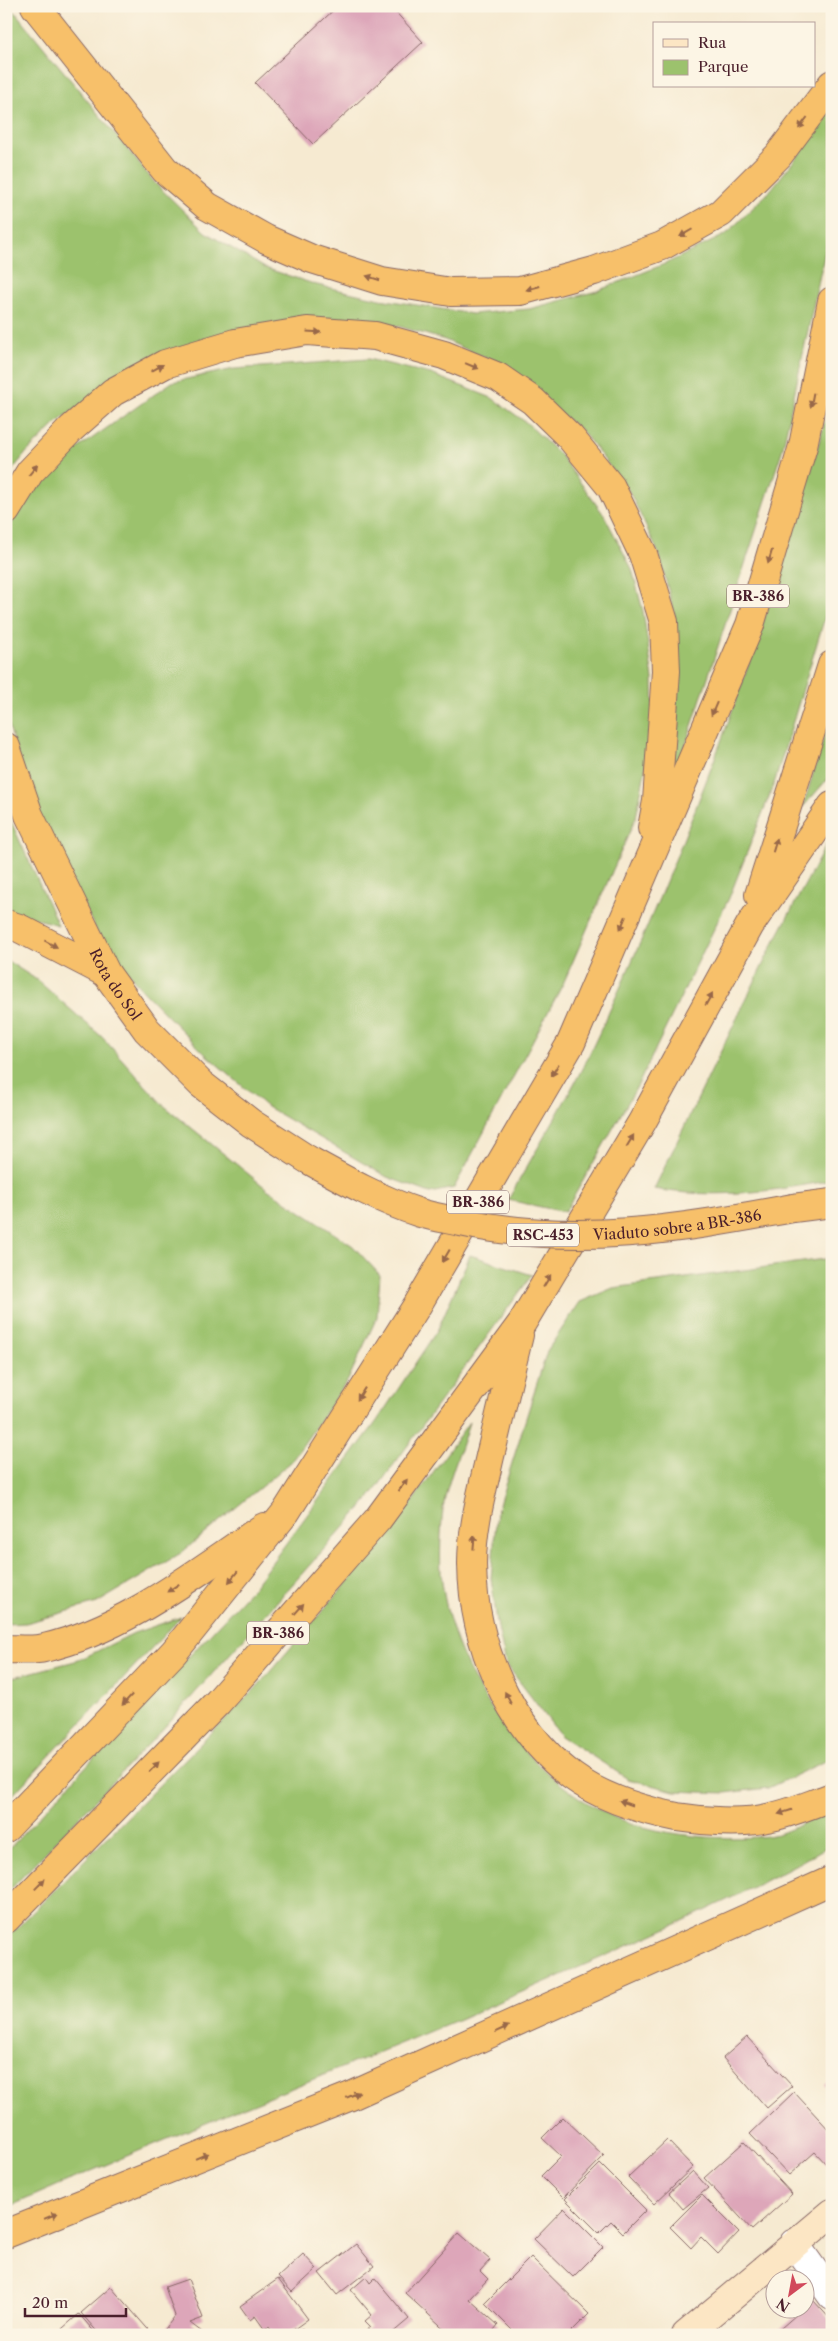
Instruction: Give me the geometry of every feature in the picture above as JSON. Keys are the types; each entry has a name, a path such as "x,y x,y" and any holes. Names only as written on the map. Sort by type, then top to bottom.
{"highway":[{"path":"35,6 165,170 207,206 266,239 312,259 382,281 451,292 520,291 594,270 662,246 721,213 778,156 832,84"},
{"name":"BR-386","path":"6,1828 174,1652 286,1512 418,1304 571,1043 750,625 803,446 832,301"},
{"path":"6,511 30,472 71,429 113,392 165,364 235,343 307,331 375,336 444,355 498,376 533,401 564,431 612,487 643,554 664,622 666,672 657,801 642,878"},
{"name":"BR-386","path":"6,1919 218,1702 378,1519 522,1323 642,1122 750,925 832,665"},
{"name":"Rota do Sol","path":"6,747 29,816 106,974 146,1030 201,1084 251,1123 307,1159"},
{"path":"750,925 832,806"},
{"path":"6,924 19,928 106,974"},
{"name":"Viaduto sobre a BR-386","path":"307,1159 364,1189 420,1213 490,1228 543,1234 605,1235 688,1227 792,1208 832,1203"},
{"path":"522,1323 476,1517 472,1564 475,1611 490,1664 515,1714 544,1750 573,1776 612,1798 652,1812 701,1821 766,1819 832,1798"},
{"path":"6,1649 43,1648 104,1628 151,1603 286,1512"},
{"path":"6,2234 351,2096 832,1880"}],"street":[{"path":"686,2335 794,2243 832,2214"},
{"path":"794,2243 832,2296"}],"green space":[{"path":"6,6 10,6 155,183 205,232 265,268 317,285 380,299 472,314 529,309 597,291 667,263 725,235 769,192 812,138 832,108 832,219 782,451 671,790 678,667 674,613 659,554 630,493 583,432 495,362 445,340 398,326 304,323 118,379 60,420 26,453 6,478"},
{"path":"368,359 431,374 492,398 527,423 561,456 604,515 632,569 643,611 653,679 654,726 636,817 563,984 454,1188 430,1193 387,1177 267,1107 205,1054 143,991 100,938 32,804 6,716 6,539 17,510 35,486 70,454 172,382 234,369"},
{"path":"832,396 832,594 774,784 729,898 638,1085 565,1212 508,1200 587,1059 624,979 693,816 754,650 808,481"},
{"path":"832,711 832,774 803,807"},
{"path":"6,809 8,815 58,925 6,910"},
{"path":"832,834 832,1180 743,1193 699,1194 654,1189 770,950"},
{"path":"6,960 37,980 102,1037 162,1104 267,1189 353,1246 380,1275 377,1317 348,1380 291,1462 181,1553 97,1603 26,1623 6,1624"},
{"path":"470,1255 532,1275 368,1500 161,1731 6,1894 6,1852 252,1589 377,1421 438,1329"},
{"path":"832,1258 832,1758 768,1788 725,1793 674,1791 628,1779 561,1736 506,1664 498,1628 491,1578 497,1511 547,1351 580,1302 613,1288"},
{"path":"469,1422 443,1509 440,1555 442,1581 449,1616 461,1651 478,1685 498,1718 522,1748 549,1775 579,1797 610,1815 633,1824 693,1836 723,1838 754,1837 781,1833 832,1808 832,1844 729,1899 622,1948 414,2038 74,2178 6,2208 6,1939 256,1688 389,1534"},
{"path":"181,1617 6,1802 6,1679 79,1660 134,1633"}],"building":[{"path":"338,6 390,6 423,42 313,144 255,83"},
{"path":"747,2037 792,2086 767,2108 723,2058"},
{"path":"832,2080 832,2093 825,2085"},
{"path":"794,2092 832,2133 832,2165 829,2167 815,2152 789,2175 750,2134"},
{"path":"563,2117 604,2156 563,2198 541,2176 561,2156 542,2138"},
{"path":"667,2140 693,2167 654,2204 628,2177"},
{"path":"744,2142 792,2194 752,2230 704,2178"},
{"path":"600,2164 646,2210 623,2233 611,2221 599,2233 565,2199"},
{"path":"693,2171 708,2188 683,2209 669,2193"},
{"path":"702,2195 739,2232 718,2254 701,2237 691,2248 670,2227"},
{"path":"564,2208 603,2247 573,2277 534,2239"},
{"path":"459,2233 490,2260 480,2271 488,2279 469,2299 498,2325 490,2335 451,2335 405,2293"},
{"path":"356,2244 374,2266 337,2295 319,2273"},
{"path":"303,2254 317,2269 292,2292 278,2277"},
{"path":"531,2257 589,2314 568,2335 517,2335 485,2303"},
{"path":"366,2277 370,2283 375,2278 409,2319 390,2335 369,2335 366,2331 371,2327 365,2321 372,2315 351,2290"},
{"path":"188,2279 203,2318 190,2323 206,2335 165,2335 162,2333 175,2316 165,2287"},
{"path":"278,2279 308,2319 286,2335 275,2335 269,2327 265,2330 255,2316 250,2320 240,2306"},
{"path":"111,2287 153,2335 100,2335 81,2313"},
{"path":"816,2303 832,2321 832,2335 773,2335 792,2318 816,2318"},
{"path":"79,2314 97,2335 55,2335"},
{"path":"302,2329 307,2335 295,2335"}]}
